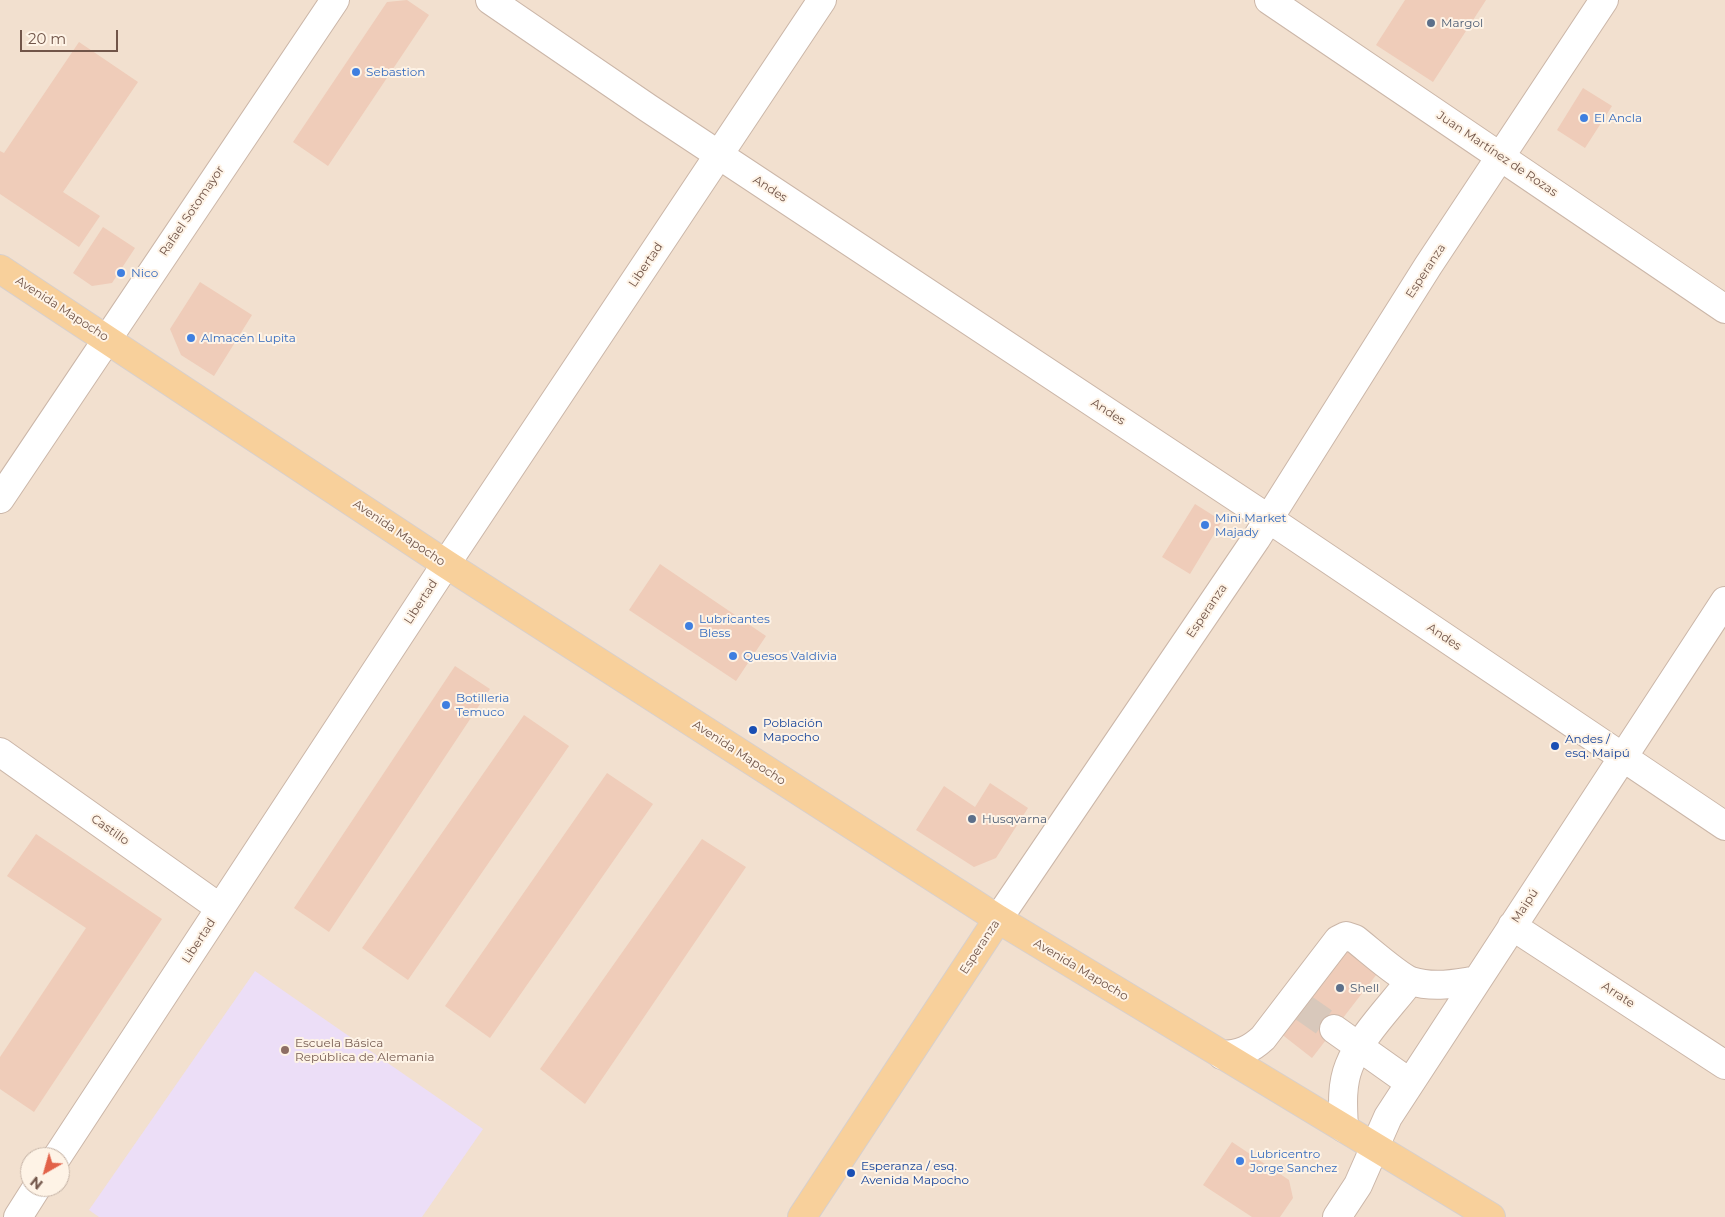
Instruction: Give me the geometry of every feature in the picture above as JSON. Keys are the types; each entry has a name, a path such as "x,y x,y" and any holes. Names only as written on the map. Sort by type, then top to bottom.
{"main road":[{"name":"Avenida Mapocho","path":"0,269 446,564 998,919 1491,1217"},
{"name":"Esperanza","path":"802,1217 998,919"}],"street":[{"name":"Rafael Sotomayor","path":"0,498 335,0"},
{"name":"Andes","path":"490,0 719,156 1269,519 1725,826"},
{"name":"Libertad","path":"64,1147 446,564 822,0"},
{"name":"Juan Martínez de Rozas","path":"1268,0 1725,309"},
{"name":"Esperanza","path":"998,919 1269,519 1428,266 1604,0"},
{"name":"Maipú","path":"1337,1217 1358,1185 1388,1117 1725,602"},
{"name":"Castillo","path":"0,752 220,908"},
{"name":"Arrate","path":"1512,926 1725,1065"},
{"path":"1222,1055 1239,1054 1250,1050 1263,1038 1297,1003 1338,940 1346,936 1355,939 1410,981 1432,984 1457,984 1477,980"},
{"path":"1344,1128 1343,1091 1349,1067 1359,1047 1410,981"},
{"path":"1334,1029 1410,1083"},
{"path":"18,1217 31,1197"}],"shaded area":[{"path":"0,0 1725,0 1725,1217 0,1217"},
{"name":"Escuela Básica República de Alemania","path":"255,971 483,1129 422,1217 99,1217 89,1210"}],"building":[{"path":"407,0 429,15 328,166 293,142 387,2"},
{"name":"Margol","path":"1405,0 1486,0 1433,82 1376,45"},
{"path":"79,42 138,82 63,192 100,216 79,247 0,194 0,151 4,153"},
{"name":"El Ancla","path":"1583,88 1612,106 1585,148 1557,130"},
{"path":"103,227 135,248 112,283 92,286 73,273"},
{"path":"200,282 252,315 214,376 181,355 170,329"},
{"path":"1195,504 1222,521 1190,574 1162,557"},
{"path":"660,564 766,636 736,681 629,610"},
{"path":"455,666 490,689 329,932 294,908"},
{"path":"524,715 569,746 408,980 362,948"},
{"path":"607,773 653,804 490,1038 445,1006"},
{"name":"Husqvarna","path":"990,783 1028,808 996,858 974,867 916,830 944,786 975,807"},
{"path":"36,834 162,919 34,1112 0,1089 0,1057 86,928 7,876"},
{"path":"702,839 746,867 585,1104 540,1069"},
{"name":"Shell","path":"1347,945 1380,970 1312,1058 1280,1033"},
{"name":"Lubricentro Jorge Sanchez","path":"1232,1142 1289,1180 1293,1198 1280,1217 1252,1217 1203,1185"}],"tunnel":[{"path":"1301,1006 1334,1029"}],"place":[{"name":"Margol","path":"1431,23"},
{"name":"Sebastion","path":"356,72"},
{"name":"El Ancla","path":"1584,118"},
{"name":"Nico","path":"121,273"},
{"name":"Almacén Lupita","path":"191,338"},
{"name":"Mini Market Majady","path":"1205,525"},
{"name":"Lubricantes Bless","path":"689,626"},
{"name":"Quesos Valdivia","path":"733,656"},
{"name":"Botilleria Temuco","path":"446,705"},
{"name":"Población Mapocho","path":"753,730"},
{"name":"Andes / esq. Maipú","path":"1555,746"},
{"name":"Husqvarna","path":"972,819"},
{"name":"Shell","path":"1340,988"},
{"name":"Escuela Básica República de Alemania","path":"285,1050"},
{"name":"Lubricentro Jorge Sanchez","path":"1240,1161"},
{"name":"Esperanza / esq. Avenida Mapocho","path":"851,1173"}]}
